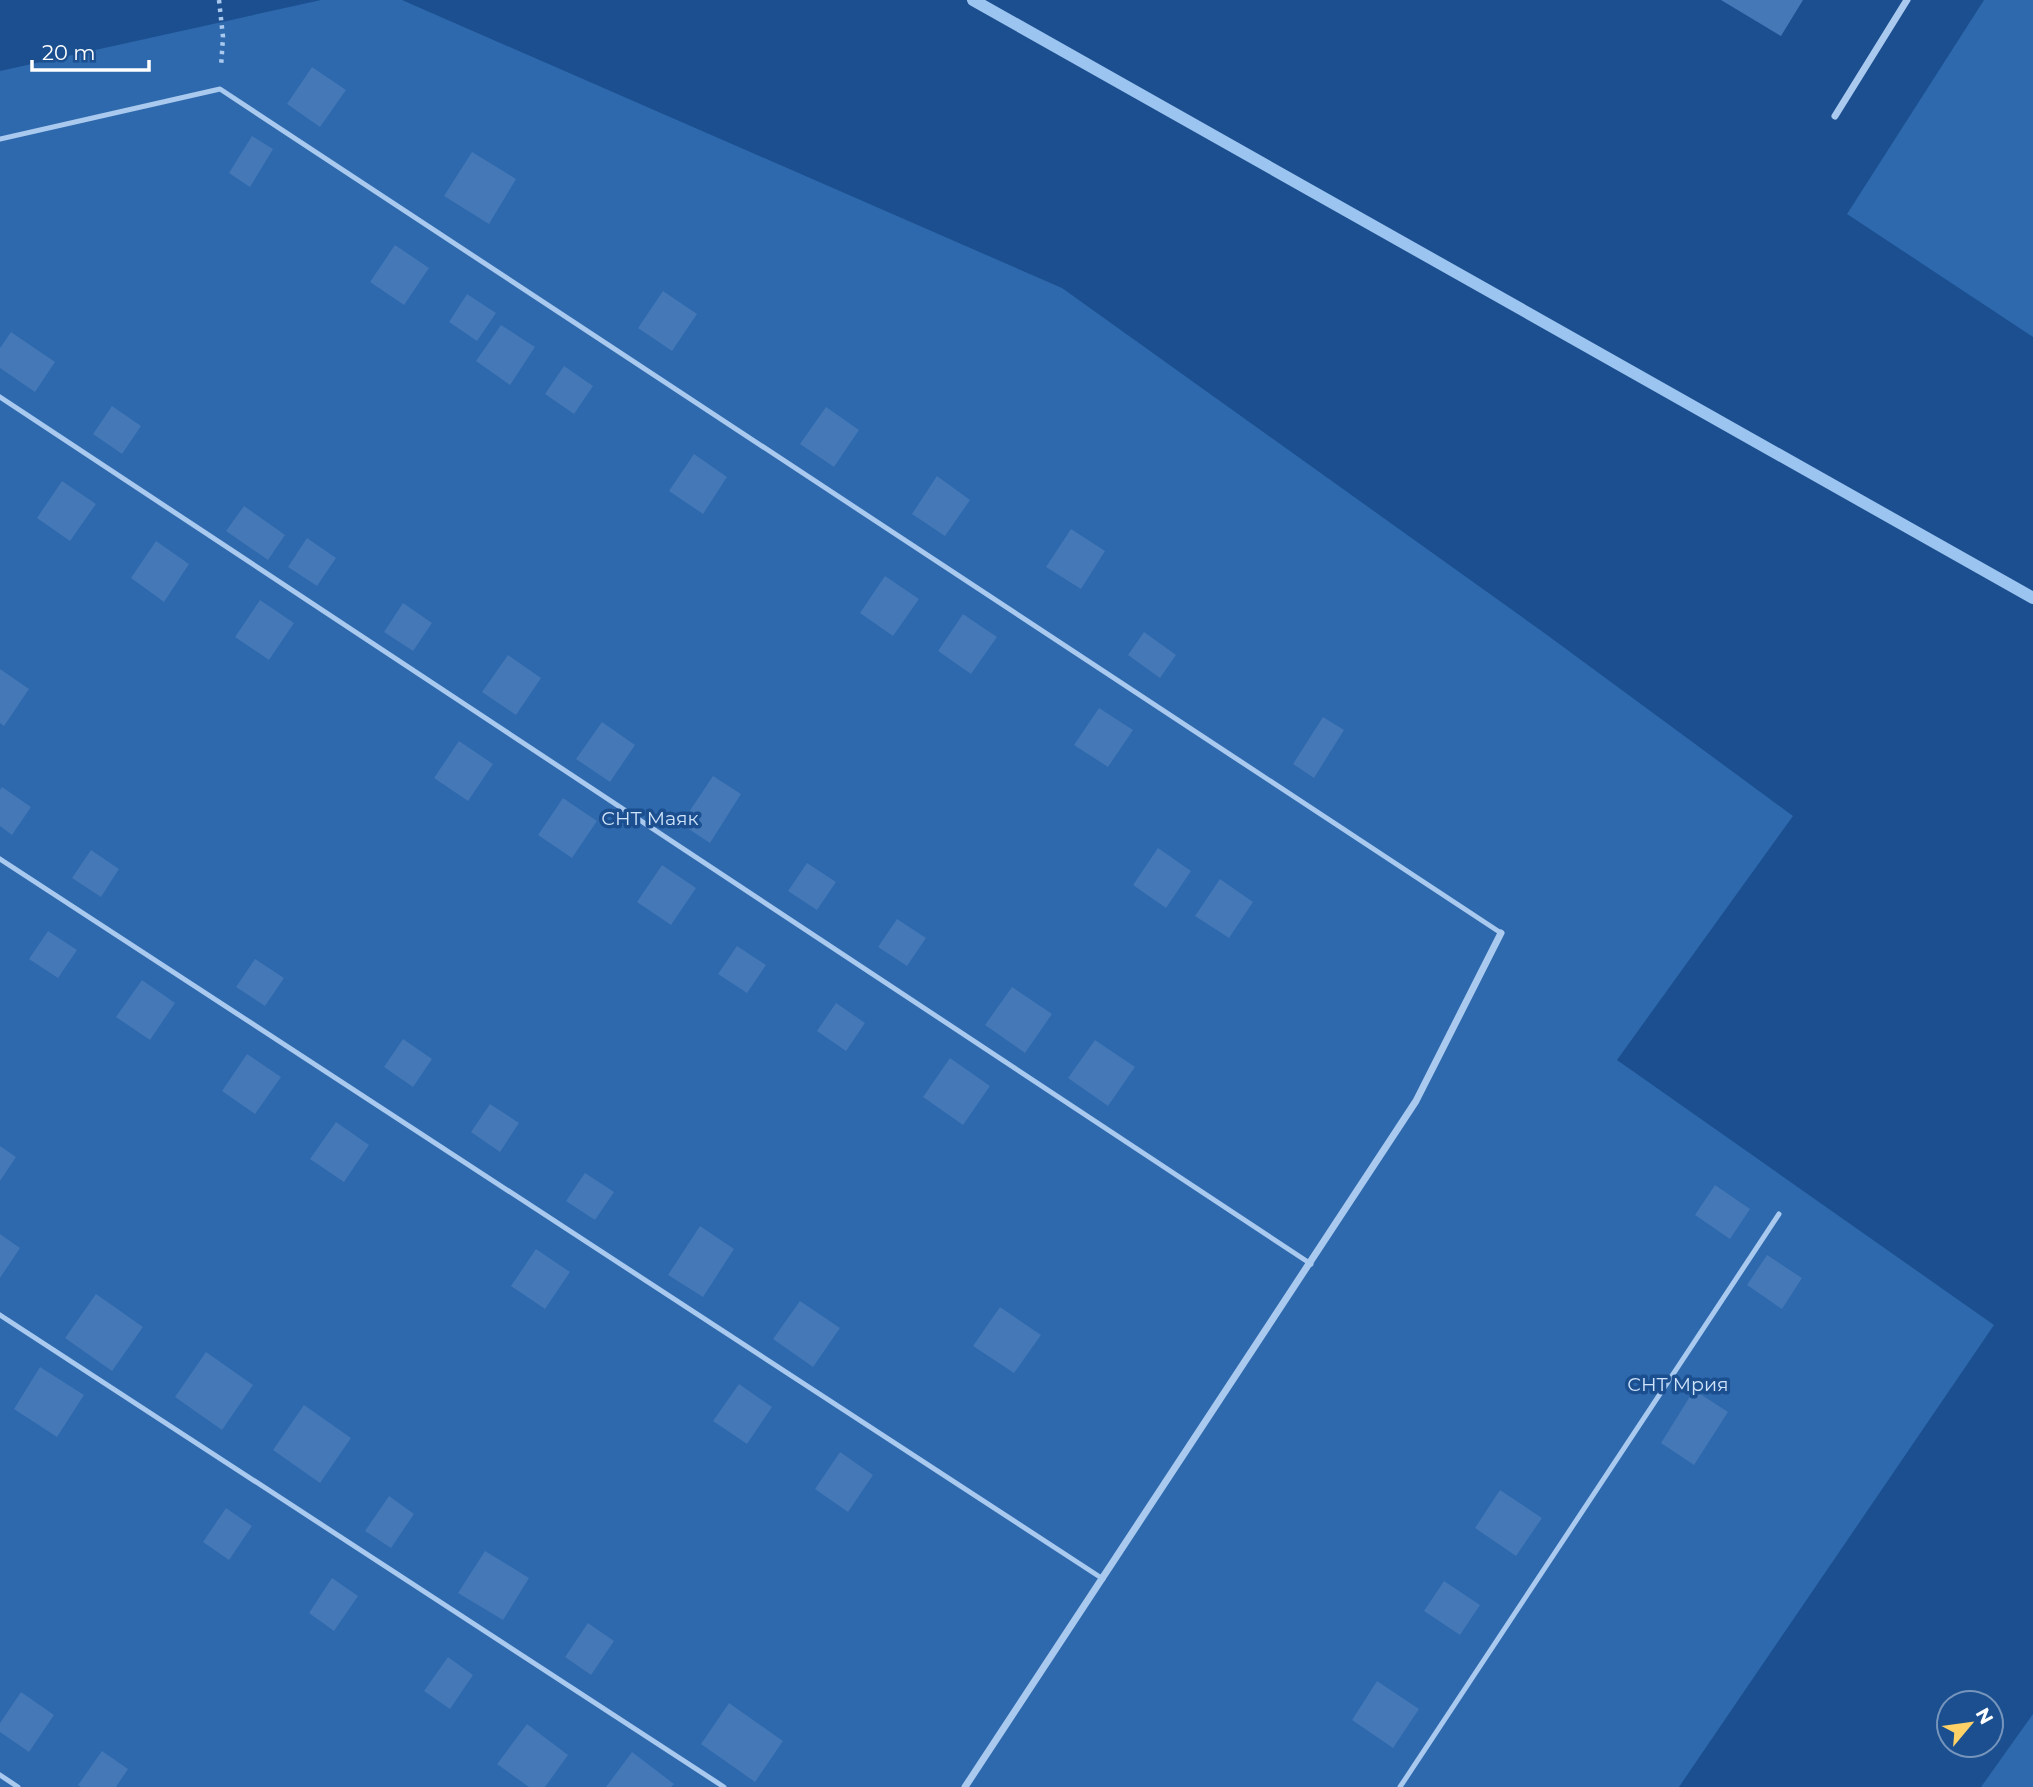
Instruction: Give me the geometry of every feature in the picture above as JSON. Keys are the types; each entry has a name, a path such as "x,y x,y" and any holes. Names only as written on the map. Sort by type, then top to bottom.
{"street":[{"path":"1835,116 1907,0"},
{"path":"965,1787 1416,1101 1502,933"}],"lane":[{"path":"0,139 220,89 1502,933"},
{"path":"0,397 1311,1264"},
{"path":"0,859 1103,1579"},
{"path":"1400,1787 1779,1214"},
{"path":"0,1315 724,1787"},
{"path":"0,1775 18,1787"}],"path":[{"path":"219,0 223,37 220,89"}],"green space":[{"name":"СНТ Маяк","path":"321,0 402,0 1062,288 1543,632 1793,816 1617,1060 1994,1325 1679,1787 0,1787 0,71"},
{"path":"1984,0 2033,0 2033,337 1847,214"},
{"path":"2033,1714 2033,1787 1981,1787 2001,1759 2005,1759 2005,1753"}],"building":[{"path":"1721,0 1803,0 1781,36"},
{"path":"312,67 346,90 320,127 287,104"},
{"path":"252,136 273,149 250,187 229,173"},
{"path":"472,152 516,179 489,224 444,196"},
{"path":"395,245 429,268 404,305 370,282"},
{"path":"663,291 697,314 672,351 638,328"},
{"path":"467,294 496,313 477,341 449,322"},
{"path":"501,325 535,347 510,385 476,361"},
{"path":"11,332 55,362 35,392 0,368 0,348"},
{"path":"564,366 593,386 574,414 545,394"},
{"path":"112,406 141,426 122,454 93,434"},
{"path":"826,407 859,430 834,467 800,444"},
{"path":"694,454 727,477 703,514 669,491"},
{"path":"937,476 970,500 945,536 912,514"},
{"path":"62,481 96,504 70,541 37,518"},
{"path":"244,506 285,535 268,560 226,531"},
{"path":"1071,529 1105,551 1081,589 1046,567"},
{"path":"307,538 336,558 317,586 288,567"},
{"path":"156,541 189,564 164,602 131,578"},
{"path":"885,576 919,599 893,636 860,613"},
{"path":"260,600 294,623 269,660 235,637"},
{"path":"403,603 432,623 413,651 384,632"},
{"path":"963,614 997,637 971,674 938,651"},
{"path":"1144,632 1176,655 1160,678 1128,655"},
{"path":"508,655 541,678 516,715 482,692"},
{"path":"0,669 29,689 4,726 0,723"},
{"path":"1099,708 1133,730 1108,767 1074,745"},
{"path":"1323,717 1344,730 1314,778 1293,764"},
{"path":"602,722 635,745 610,782 576,759"},
{"path":"459,741 493,764 468,801 434,778"},
{"path":"713,776 741,794 710,843 681,824"},
{"path":"2,787 31,807 12,835 0,826"},
{"path":"563,798 597,821 572,858 538,835"},
{"path":"1158,848 1191,871 1166,908 1133,885"},
{"path":"91,850 119,869 101,897 72,878"},
{"path":"807,863 836,882 817,910 788,891"},
{"path":"662,865 696,888 671,925 637,902"},
{"path":"1220,879 1253,902 1229,938 1195,916"},
{"path":"897,919 926,938 907,966 878,947"},
{"path":"48,931 77,950 58,978 29,959"},
{"path":"737,946 766,965 747,993 718,974"},
{"path":"255,959 284,978 265,1006 236,987"},
{"path":"142,980 175,1003 150,1040 116,1017"},
{"path":"1012,987 1052,1014 1025,1053 985,1025"},
{"path":"836,1003 865,1023 846,1051 817,1031"},
{"path":"403,1039 432,1059 413,1087 384,1067"},
{"path":"1095,1040 1135,1067 1108,1106 1068,1078"},
{"path":"247,1054 281,1077 255,1114 222,1091"},
{"path":"950,1058 990,1086 963,1125 923,1097"},
{"path":"490,1104 519,1123 500,1152 471,1132"},
{"path":"336,1122 369,1145 344,1182 310,1159"},
{"path":"0,1146 16,1157 0,1181"},
{"path":"585,1173 614,1192 595,1220 566,1201"},
{"path":"1715,1185 1750,1209 1730,1239 1695,1215"},
{"path":"700,1226 734,1249 703,1297 668,1275"},
{"path":"0,1234 20,1248 0,1278"},
{"path":"536,1249 570,1272 545,1309 511,1286"},
{"path":"1767,1255 1802,1278 1782,1309 1747,1285"},
{"path":"96,1294 143,1327 112,1371 65,1338"},
{"path":"800,1301 840,1328 813,1367 773,1339"},
{"path":"1000,1307 1041,1335 1014,1373 973,1346"},
{"path":"206,1352 253,1385 222,1430 175,1397"},
{"path":"40,1367 84,1395 57,1437 14,1409"},
{"path":"739,1384 772,1407 747,1444 713,1421"},
{"path":"1694,1390 1728,1412 1694,1465 1661,1443"},
{"path":"304,1405 351,1438 320,1483 273,1450"},
{"path":"840,1452 873,1475 848,1512 815,1489"},
{"path":"1500,1490 1542,1518 1516,1556 1475,1528"},
{"path":"389,1496 414,1514 391,1548 365,1531"},
{"path":"226,1508 252,1526 229,1560 203,1542"},
{"path":"485,1551 529,1578 503,1620 458,1593"},
{"path":"332,1578 358,1596 334,1631 309,1613"},
{"path":"1444,1581 1480,1605 1460,1635 1424,1611"},
{"path":"588,1623 614,1641 591,1675 565,1657"},
{"path":"448,1657 473,1675 450,1709 424,1691"},
{"path":"1377,1681 1419,1709 1393,1748 1352,1720"},
{"path":"21,1692 54,1715 29,1752 0,1732 0,1723"},
{"path":"729,1703 783,1741 755,1782 701,1744"},
{"path":"527,1724 568,1755 545,1787 529,1787 497,1764"},
{"path":"102,1751 128,1769 116,1787 81,1787 78,1785"},
{"path":"632,1752 674,1784 671,1787 606,1787"}],"waterway":[{"path":"973,0 2033,598"}],"park label":[{"name":"СНТ Мрия","path":"1678,1384"}]}
